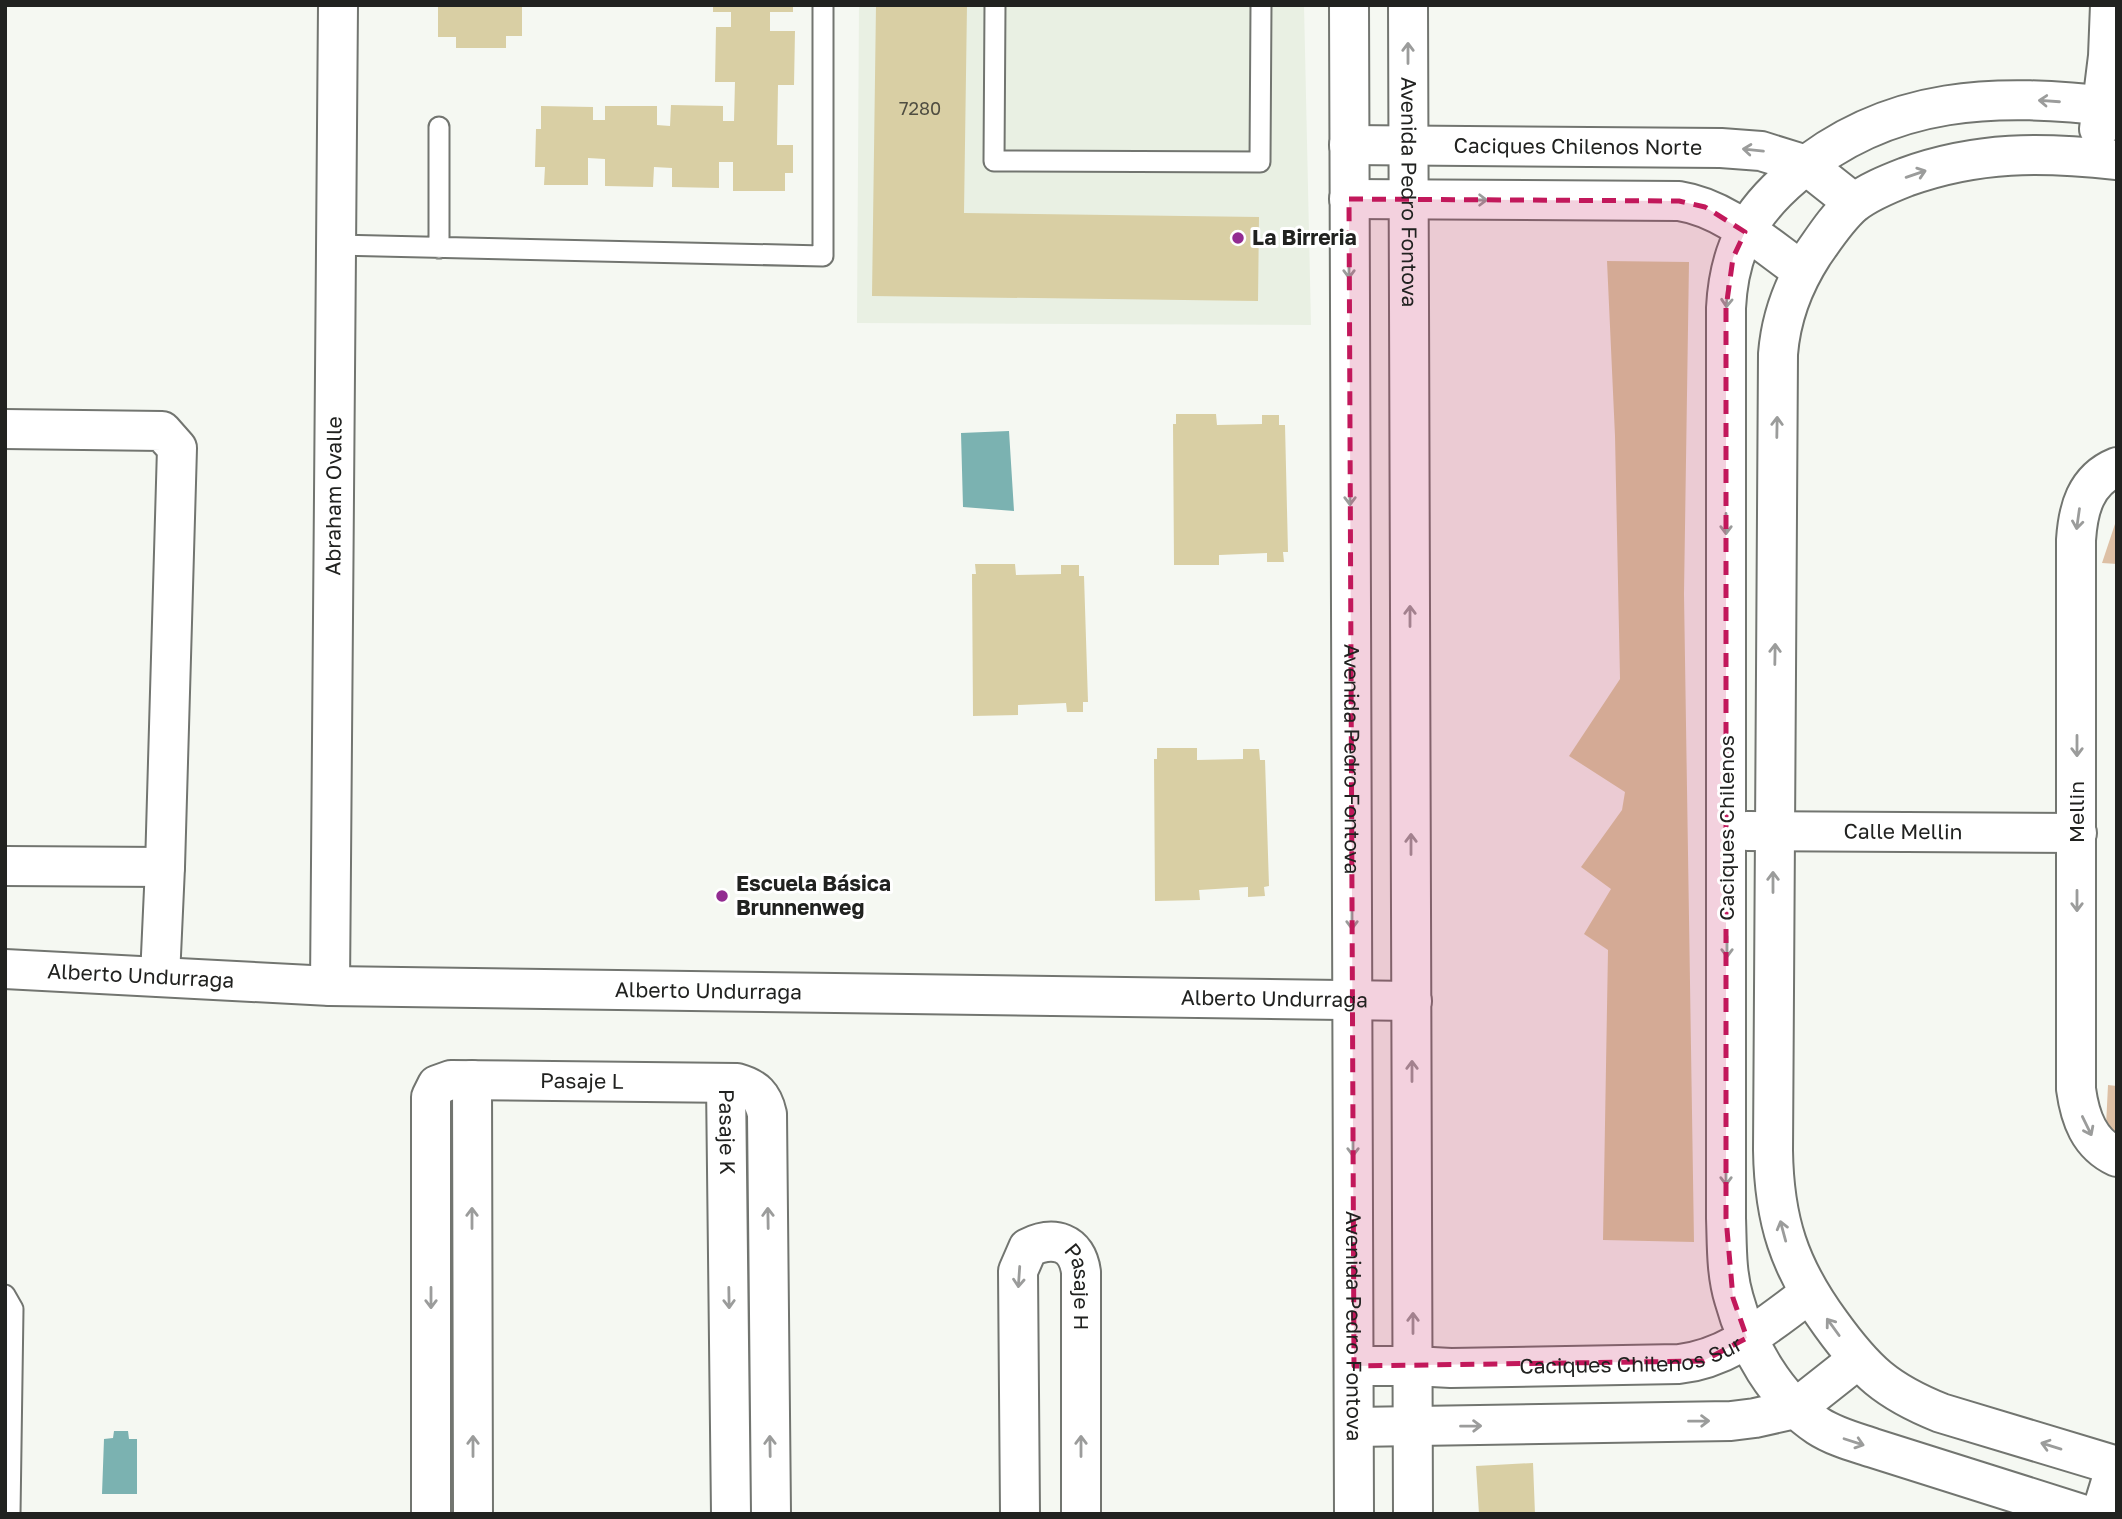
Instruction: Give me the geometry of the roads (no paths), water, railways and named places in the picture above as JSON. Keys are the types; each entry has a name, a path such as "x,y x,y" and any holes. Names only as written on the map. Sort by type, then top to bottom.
{"street":[{"name":"Abraham Ovalle","path":"330,986 338,5"},
{"name":"Avenida Pedro Fontova","path":"1349,5 1354,1514"},
{"name":"Avenida Pedro Fontova","path":"1408,5 1413,1514"},
{"path":"2101,1514 2116,1465 1917,1404 1895,1391 1857,1360 1809,1294 1787,1245 1773,1182 1773,831 1778,354 1783,316 1802,271 1823,240 1854,203 1889,184 1909,176 1982,157 2019,153 2106,159 2110,106 2110,5"},
{"path":"1745,232 1764,202 1806,165 1867,128 1920,109 1988,100 2110,106"},
{"name":"Caciques Chilenos Norte","path":"1349,145 1721,148 1761,151 1806,165 1854,203"},
{"path":"1349,199 1679,201 1705,207 1802,271"},
{"name":"Caciques Chilenos","path":"1745,232 1733,258 1727,282 1726,308 1727,1263 1733,1298 1748,1338 1776,1385 1795,1409"},
{"path":"5,429 162,431 177,448 160,977"},
{"name":"Mellin","path":"2117,467 2099,478 2088,491 2080,505 2077,521 2076,1089 2080,1112 2090,1135 2108,1153 2117,1157"},
{"name":"Calle Mellin","path":"1727,831 2077,833"},
{"path":"5,866 165,867"},
{"name":"Alberto Undurraga","path":"5,969 330,986 1412,1001"},
{"path":"431,1514 431,1097 454,1082"},
{"path":"454,1082 473,1514"},
{"name":"Pasaje L","path":"454,1082 726,1083"},
{"name":"Pasaje K","path":"732,1514 726,1083 749,1086 764,1102 767,1114 771,1514"},
{"name":"Pasaje H","path":"1020,1514 1018,1270 1028,1248 1039,1243 1053,1242 1065,1244 1076,1252 1081,1272 1081,1514"},
{"name":"Caciques Chilenos Sur","path":"1354,1366 1451,1368 1679,1364 1703,1361 1748,1338 1809,1294"},
{"path":"1354,1427 1755,1418 1795,1409 1857,1360"},
{"path":"1795,1409 1839,1437 2082,1514"}],"lane":[{"path":"336,245 823,256 823,5"},
{"path":"995,5 994,161 1260,162 1261,5"},
{"path":"439,127 439,248"},
{"path":"5,1295 13,1309 10,1514"}],"water":[{"path":"1009,431 1014,511 963,507 961,433"},
{"path":"114,1431 128,1431 129,1439 137,1439 137,1494 102,1494 104,1439 113,1438"}],"place":[{"name":"La Birreria","path":"1238,238"},
{"name":"Escuela Básica Brunnenweg","path":"722,896"}]}
